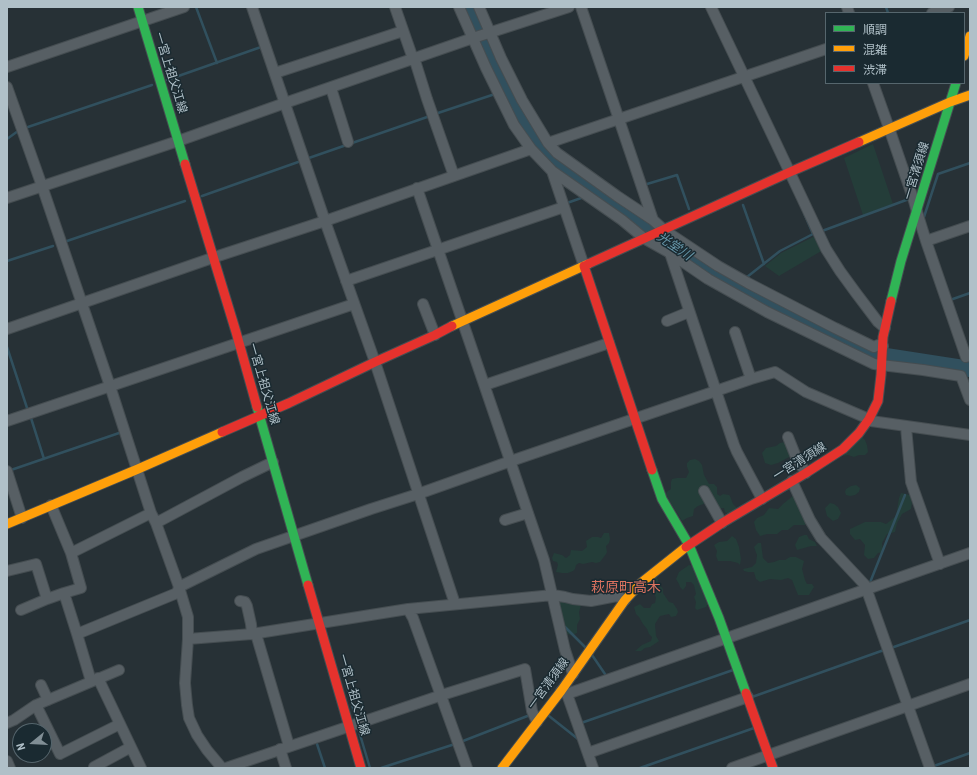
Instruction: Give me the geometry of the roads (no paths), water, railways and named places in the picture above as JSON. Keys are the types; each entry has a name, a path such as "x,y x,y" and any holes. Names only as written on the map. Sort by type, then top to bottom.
{"main road":[{"name":"一宮上祖父江線","path":"138,7 239,343 361,768"},
{"path":"965,53 970,36"},
{"name":"一宮清須線","path":"502,768 536,722 564,693 573,674 625,600 642,582 688,545 843,449 860,433 878,401 885,328 890,304 956,84"},
{"path":"7,524 260,416 462,321 646,239 790,172 889,128 970,95"},
{"path":"584,266 662,499 688,545 727,638 773,768"}],"street":[{"path":"7,67 184,7"},
{"path":"252,7 375,362 455,604"},
{"path":"395,7 454,176"},
{"path":"459,7 486,68 514,124 531,149 552,171 622,220 646,239 670,253 708,279 767,312 874,364 961,376 970,399"},
{"path":"479,7 501,58 522,100 548,143 565,159 653,220 664,230 718,266 835,328 874,346 878,345 883,347"},
{"path":"7,198 178,141 285,102 331,88 474,38 569,7"},
{"path":"581,7 653,220"},
{"path":"711,7 826,249 856,293 878,322 885,328"},
{"path":"935,12 949,7"},
{"path":"275,74 403,31"},
{"path":"548,143 825,49"},
{"path":"873,84 914,201 926,241 968,358"},
{"path":"7,87 11,110 42,186 138,469 151,513 179,587 188,618 185,683 189,718 197,735 222,768"},
{"path":"331,88 348,142"},
{"path":"7,329 531,149"},
{"path":"552,171 584,266"},
{"path":"417,188 544,560 565,650 573,674"},
{"path":"346,281 564,207"},
{"path":"926,241 970,226"},
{"path":"670,253 737,452 762,499"},
{"path":"7,421 354,304"},
{"path":"423,304 435,335"},
{"path":"667,321 689,312"},
{"path":"735,332 751,379"},
{"path":"485,385 609,343"},
{"path":"179,587 256,549 636,418 775,372 806,392 871,421 970,435"},
{"path":"906,426 911,482 940,564"},
{"path":"788,437 796,457 806,473"},
{"path":"156,523 228,484 273,462"},
{"path":"7,471 22,518"},
{"path":"792,481 810,520 821,538 865,585 930,768"},
{"path":"704,491 722,523"},
{"path":"21,610 47,599 81,588 71,553 51,506"},
{"path":"71,553 151,513"},
{"path":"505,520 528,513"},
{"path":"593,768 564,693 867,590 970,553"},
{"path":"7,571 36,564 47,599"},
{"path":"78,634 178,593 179,587"},
{"path":"64,593 94,680 120,724 141,768"},
{"path":"188,639 254,634 408,609 553,595 591,601 617,596 625,600"},
{"path":"240,601 244,602 247,606 284,748 286,768"},
{"path":"408,609 413,618 442,695 467,768"},
{"path":"226,768 442,695 525,669 532,711 536,722"},
{"path":"7,724 36,705 120,670"},
{"path":"732,768 970,684"},
{"path":"41,685 48,700"},
{"path":"588,753 748,697"},
{"path":"36,705 60,754 120,724"},
{"path":"94,767 131,747"},
{"path":"7,761 10,768"}],"waterway":[{"path":"196,7 217,63"},
{"name":"光堂川","path":"470,7 499,74 520,115 535,139 546,153 596,192 677,250 741,289 873,354 970,369"},
{"path":"886,7 888,12"},
{"path":"167,80 261,47 262,49"},
{"path":"25,128 152,85"},
{"path":"435,114 495,94"},
{"path":"306,159 430,116"},
{"path":"7,139 18,131"},
{"path":"202,196 301,161"},
{"path":"923,220 938,174 970,163"},
{"path":"647,184 677,175 689,209"},
{"name":"光堂川","path":"590,195 596,192"},
{"path":"567,203 584,197"},
{"path":"822,231 909,199"},
{"path":"64,242 185,201"},
{"path":"743,205 764,264"},
{"path":"747,277 780,251 813,234 804,213"},
{"path":"7,261 53,246"},
{"path":"950,300 970,293"},
{"path":"7,347 28,411"},
{"path":"31,418 44,459"},
{"path":"12,472 11,470 122,432"},
{"path":"869,585 905,495"},
{"path":"891,648 970,620"},
{"path":"563,627 565,627 586,648"},
{"path":"752,697 884,650"},
{"path":"592,655 607,677"},
{"path":"581,724 733,670"},
{"path":"346,684 356,718"},
{"path":"463,741 530,715"},
{"path":"549,716 578,739"},
{"path":"358,728 370,768"},
{"path":"640,768 754,728"},
{"path":"315,741 325,768"},
{"path":"381,768 455,744"},
{"path":"934,766 970,753"}],"district":[{"name":"萩原町高木","path":"626,588"}]}
